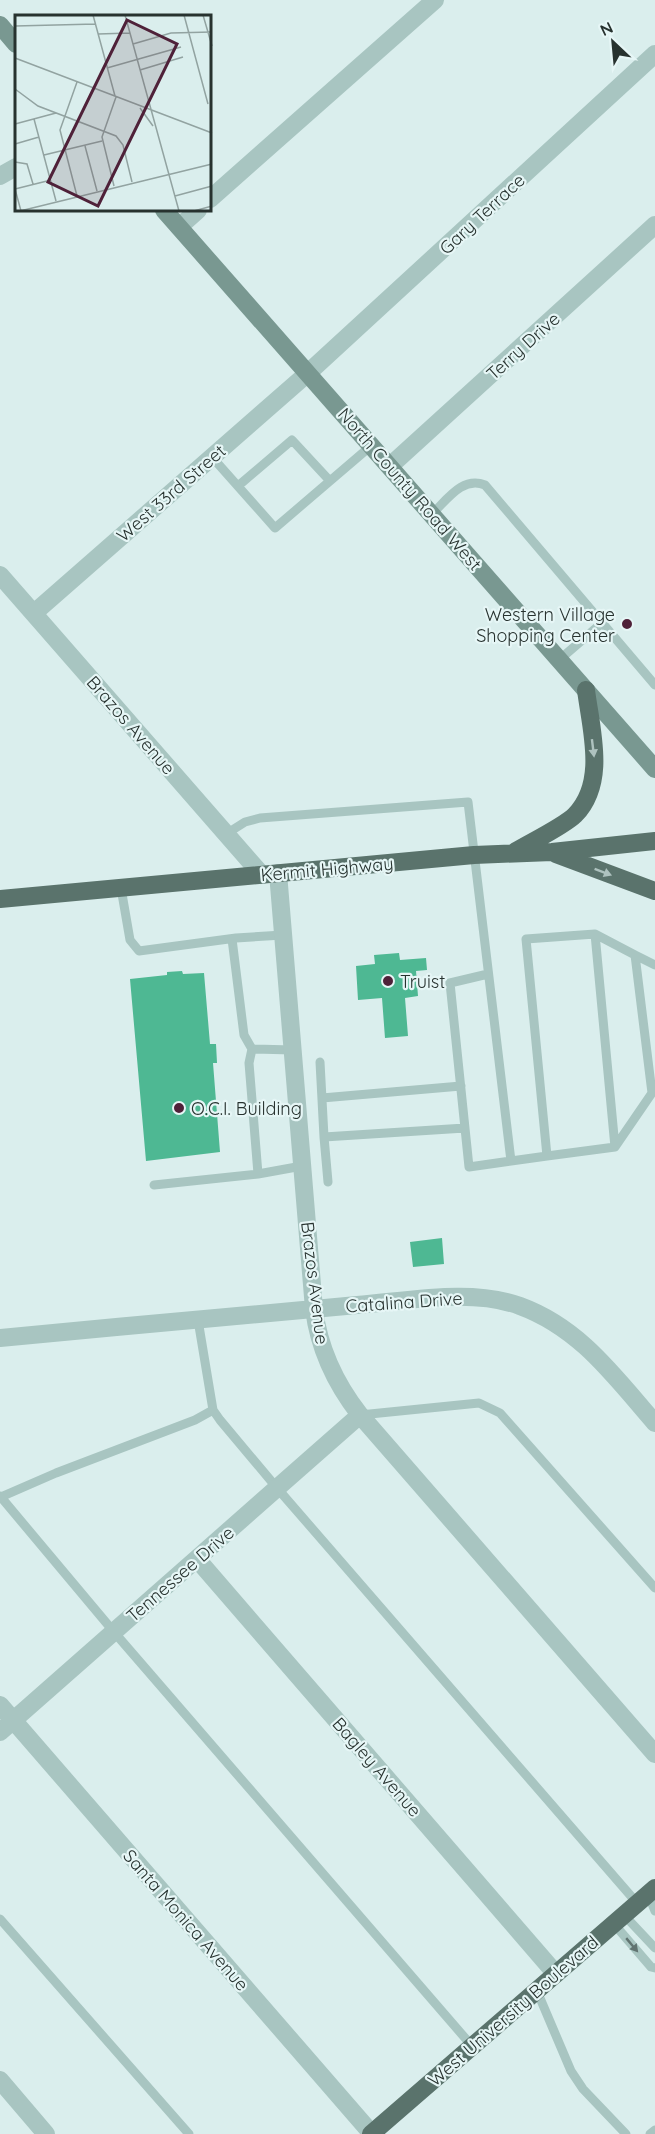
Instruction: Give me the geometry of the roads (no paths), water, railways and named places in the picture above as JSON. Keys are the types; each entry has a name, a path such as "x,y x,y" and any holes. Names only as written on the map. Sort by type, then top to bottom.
{"main road":[{"path":"0,25 15,43"},
{"name":"North County Road West","path":"166,212 559,660 653,762"},
{"path":"515,852 575,815 588,796 593,781 595,762 586,690"},
{"name":"Kermit Highway","path":"0,899 474,855 552,852 655,841"},
{"path":"552,852 655,891"},
{"name":"West University Boulevard","path":"371,2134 556,1974 639,1906"}],"street":[{"path":"212,197 435,0"},
{"name":"Gary Terrace","path":"308,373 655,54"},
{"path":"0,176 15,168"},
{"path":"179,227 196,212"},
{"name":"Terry Drive","path":"390,466 655,225"},
{"name":"West 33rd Street","path":"34,613 308,373"},
{"name":"Brazos Avenue","path":"0,575 226,834 270,874 283,935 316,1322 327,1361 335,1379 360,1415 655,1754"},
{"name":"Catalina Drive","path":"0,1338 476,1296 518,1305 548,1318 576,1336 600,1359 655,1423"},
{"name":"Tennessee Drive","path":"7,1726 360,1415"},
{"name":"Bagley Avenue","path":"197,1559 556,1974"},
{"name":"Santa Monica Avenue","path":"0,1705 7,1726 371,2134"},
{"path":"0,2080 6,2100 46,2134"}],"lane":[{"path":"238,486 292,440 330,481"},
{"path":"212,457 275,528 372,445"},
{"path":"432,514 462,486 477,482 485,485 655,685"},
{"path":"559,660 602,623"},
{"path":"226,834 245,822 260,818 468,802 511,1161"},
{"path":"121,888 130,940 139,951 283,935"},
{"path":"595,933 615,1147"},
{"path":"547,1156 526,939 595,933 655,965"},
{"path":"232,939 244,1035 252,1049 249,1063 258,1174"},
{"path":"488,974 450,983 469,1167 615,1147 654,1091 635,955"},
{"path":"252,1049 293,1050"},
{"path":"320,1062 328,1182"},
{"path":"322,1098 461,1086"},
{"path":"324,1137 465,1128"},
{"path":"154,1185 258,1174 302,1166"},
{"path":"198,1320 213,1410 277,1488 639,1906 655,1948"},
{"path":"360,1415 479,1403 500,1413 655,1588"},
{"path":"213,1410 195,1420 0,1497 472,2046"},
{"path":"639,1906 651,1967 655,1968"},
{"path":"0,1919 189,2134"},
{"path":"537,1991 571,2071 583,2089 626,2134"},
{"path":"650,2134 655,2130"}],"place":[{"name":"Western Village Shopping Center","path":"627,624"},
{"name":"Truist","path":"388,981"},
{"name":"O.C.I. Building","path":"179,1108"}]}
